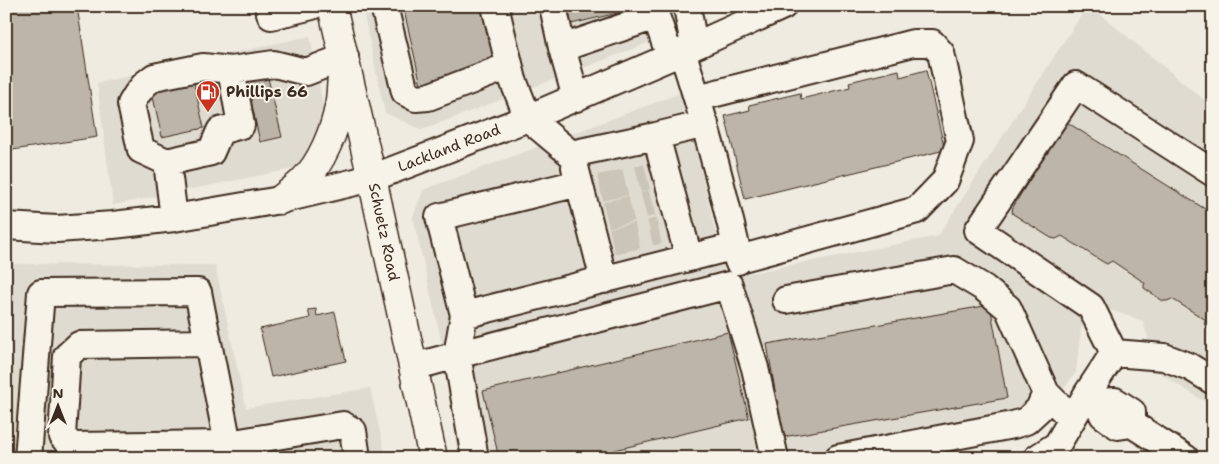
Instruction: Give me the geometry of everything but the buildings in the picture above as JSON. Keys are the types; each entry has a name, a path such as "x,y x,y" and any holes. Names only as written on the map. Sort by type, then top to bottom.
{"main road":[{"name":"Schuetz Road","path":"332,6 345,57 433,458"},
{"path":"280,200 304,181 323,154 339,108 345,57"}],"street":[{"path":"270,11 312,6"},
{"path":"384,6 406,92 416,98 428,97 509,66"},
{"path":"495,6 513,80 528,118 571,154 587,188 604,243 604,280"},
{"path":"553,6 576,98"},
{"path":"682,52 687,6"},
{"name":"Lackland Road","path":"6,226 57,228 113,225 174,218 280,200 372,178 576,98 783,6"},
{"path":"562,48 656,16 682,52 698,98 716,161 738,252 729,285 755,368 775,458"},
{"path":"464,315 689,258 738,252 917,210 945,182 960,141 941,54 932,44 913,43 698,98"},
{"path":"231,70 241,125 220,130 211,152 166,162 141,150 131,104 145,84 154,77 203,67 231,70 274,64 306,72 345,57"},
{"path":"1114,353 1091,307 978,230 1076,85 1213,173"},
{"path":"571,154 705,124"},
{"path":"656,136 656,174 662,201 670,228 689,258"},
{"path":"166,162 174,218"},
{"path":"475,458 457,355 464,315 439,217 587,188"},
{"path":"786,300 954,270 984,288 1008,308 1046,393 1072,419"},
{"path":"413,367 729,285"},
{"path":"28,458 42,293 198,292 228,451"},
{"path":"208,343 79,345 67,356 62,436 72,446 228,451 343,425 353,431 357,458"},
{"path":"1114,353 1164,357 1190,367 1213,380"},
{"path":"1037,458 1057,444 1072,419 1092,398 1114,353"},
{"path":"850,457 1026,422 1039,409 1046,393"},
{"path":"1092,398 1115,401 1132,412 1132,424 1185,458"}],"shaded area":[{"path":"362,6 679,6 684,29 422,130 385,113"},
{"path":"1087,6 1090,6 1213,107 1213,407 1158,372 1143,321 1110,310 1081,328 1076,372 1028,438 920,458 468,458 413,217 423,190 683,92 726,278 938,236"},
{"path":"310,36 325,116 309,158 292,169 113,205 97,83"},
{"path":"6,264 215,265 246,408 370,388 386,458 6,458"}],"tunnel":[{"path":"600,188 647,177"},
{"path":"606,215 652,203"},
{"path":"612,241 659,231"}],"place":[{"name":"Phillips 66","path":"208,113"}]}
